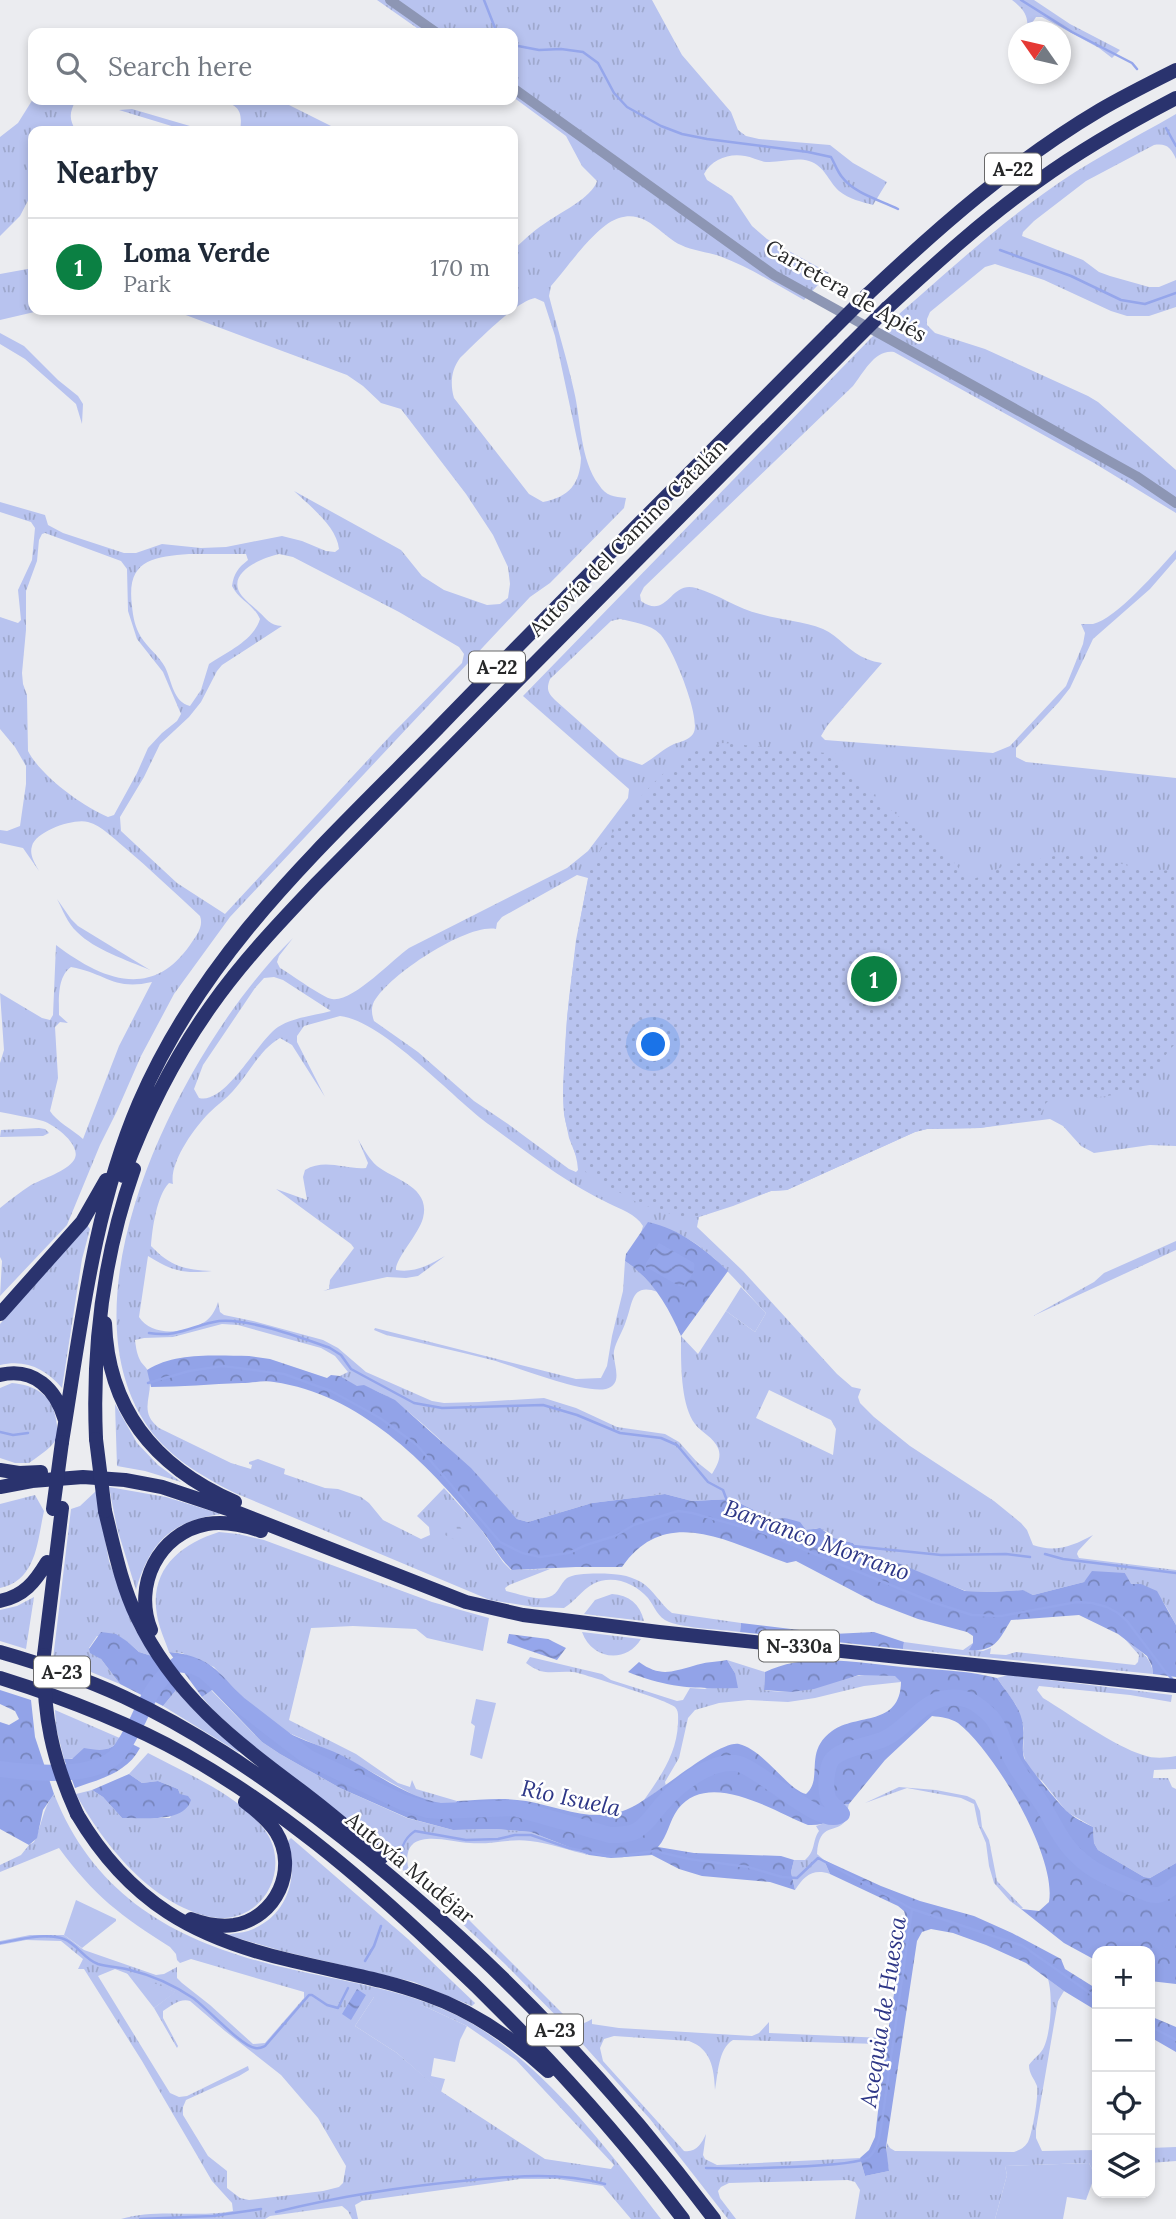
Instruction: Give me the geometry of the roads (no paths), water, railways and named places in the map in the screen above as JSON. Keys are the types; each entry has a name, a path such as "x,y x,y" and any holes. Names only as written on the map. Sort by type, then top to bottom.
{"highway":[{"name":"Autovía del Camino Catalán","path":"128,1149 140,1102 182,1020 238,939 288,881 555,607 831,331 948,221 1020,164 1100,110 1176,70"},
{"name":"Autovía del Camino Catalán","path":"128,1149 172,1067 202,1019 251,955 316,884 850,345 950,251 1038,181 1110,134 1176,98"},
{"path":"316,884 218,1009 177,1076 136,1163 106,1273 96,1354 96,1439 105,1511 125,1588 138,1619 152,1645 185,1692 240,1745 326,1810 387,1861 447,1915 450,1928"},
{"path":"0,1314 82,1222 128,1149"},
{"path":"66,1442 65,1422 92,1258 128,1149"},
{"path":"44,1655 39,1630 66,1442 100,1261 128,1149"},
{"path":"106,1273 106,1330 110,1366 120,1396 134,1424 156,1452 183,1474 210,1491 255,1510 265,1523"},
{"path":"0,1375 21,1373 41,1381 57,1398 65,1422"},
{"path":"0,1470 19,1473 73,1471 83,1477"},
{"path":"0,1487 32,1481 83,1477 125,1480 203,1499 303,1538"},
{"path":"57,1508 44,1655 44,1699 49,1737 60,1775 77,1814 101,1850 125,1877 163,1911 218,1939 290,1961 405,1987 468,2013 526,2051 557,2080 604,2134 619,2138"},
{"path":"152,1645 153,1635 145,1607 146,1581 156,1558 174,1539 196,1527 223,1523 242,1525 285,1539 303,1538"},
{"name":"N-330a","path":"303,1538 466,1602 523,1615 1176,1686"},
{"path":"0,1601 16,1597 29,1588 47,1562"},
{"name":"Autovía Mudéjar","path":"0,1652 63,1672 122,1696 179,1725 240,1763 322,1821 393,1878 524,1998 586,2063 652,2139 714,2219"},
{"name":"Autovía Mudéjar","path":"0,1678 34,1688 111,1718 167,1745 269,1808 323,1848 414,1927 503,2012 619,2138 683,2219"},
{"path":"125,1877 176,1912 216,1925 249,1921 263,1912 279,1892 285,1859 276,1832 263,1816 243,1800 187,1765 184,1754"}],"street":[{"path":"390,0 430,28"},
{"name":"Carretera de Apiés","path":"518,92 774,275 1136,476 1176,503"}],"water":[{"path":"659,1243 694,1263 691,1276 681,1287 646,1267"},
{"path":"509,1634 548,1639 566,1648 557,1660 507,1643"},
{"path":"357,1989 366,1995 351,2020 342,2014"}],"waterway":[{"path":"484,0 495,28"},
{"path":"1021,0 1072,32 1132,63 1137,69"},
{"path":"518,46 583,52 598,63 614,93 627,107 682,134 831,157 847,183 898,209"},
{"path":"1166,128 1176,146"},
{"path":"1000,250 1071,276 1121,300 1145,304 1176,293"},
{"path":"149,1333 169,1334 219,1321 259,1326 330,1348 341,1355 351,1369 414,1403 442,1408 543,1405 577,1415 620,1433 661,1438 677,1445 708,1482 723,1490 729,1506 811,1536 853,1546 941,1555 1006,1554 1030,1557"},
{"name":"Barranco Morrano","path":"148,1383 189,1371 223,1366 284,1374 331,1391 380,1418 417,1445 500,1542 522,1553 540,1557 569,1553 646,1521 678,1511 692,1513 764,1533 932,1602 972,1615 1001,1616 1077,1602 1107,1607 1127,1621 1174,1681"},
{"name":"Barranco Morrano","path":"0,1432 13,1435 28,1433"},
{"path":"1045,1554 1063,1559 1176,1573"},
{"name":"Río Isuela","path":"0,1769 60,1773 91,1769 104,1764 122,1749 154,1689 178,1664 204,1671 239,1704 309,1758 402,1802 441,1811 514,1808 610,1835 620,1835 640,1828 685,1782 705,1770 725,1763 735,1763 759,1774 820,1814 833,1817 842,1814 827,1794 828,1769 835,1757 892,1735 933,1702 945,1698 959,1698 976,1704 995,1721 1017,1769 1042,1804 1062,1839 1084,1862 1111,1879 1151,1894 1165,1893 1176,1884"},
{"path":"402,1866 403,1846 415,1831 466,1840 531,1835 569,1848 607,1856 654,1851 748,1867 782,1877 797,1878 818,1858 912,1909"},
{"name":"Acequia de Huesca","path":"706,2168 817,2166 859,2161 869,2157 877,2145 881,2130 912,1909 1023,1946 1092,1994"},
{"path":"365,1961 381,1926"},
{"path":"0,1943 40,1936 64,1939 98,1964 138,1972 179,1989 199,2003 241,2041 257,2048 265,2046 309,1995 338,2008 348,1988"},
{"name":"Acequia de Huesca","path":"1155,2029 1176,2040"},
{"name":"Acequia de Huesca","path":"276,2212 373,2192 522,2176 555,2176 605,2184"},
{"name":"Acequia de Huesca","path":"140,2219 213,2216 261,2209"}],"place":[{"name":"Loma Verde","path":"874,979"}]}
